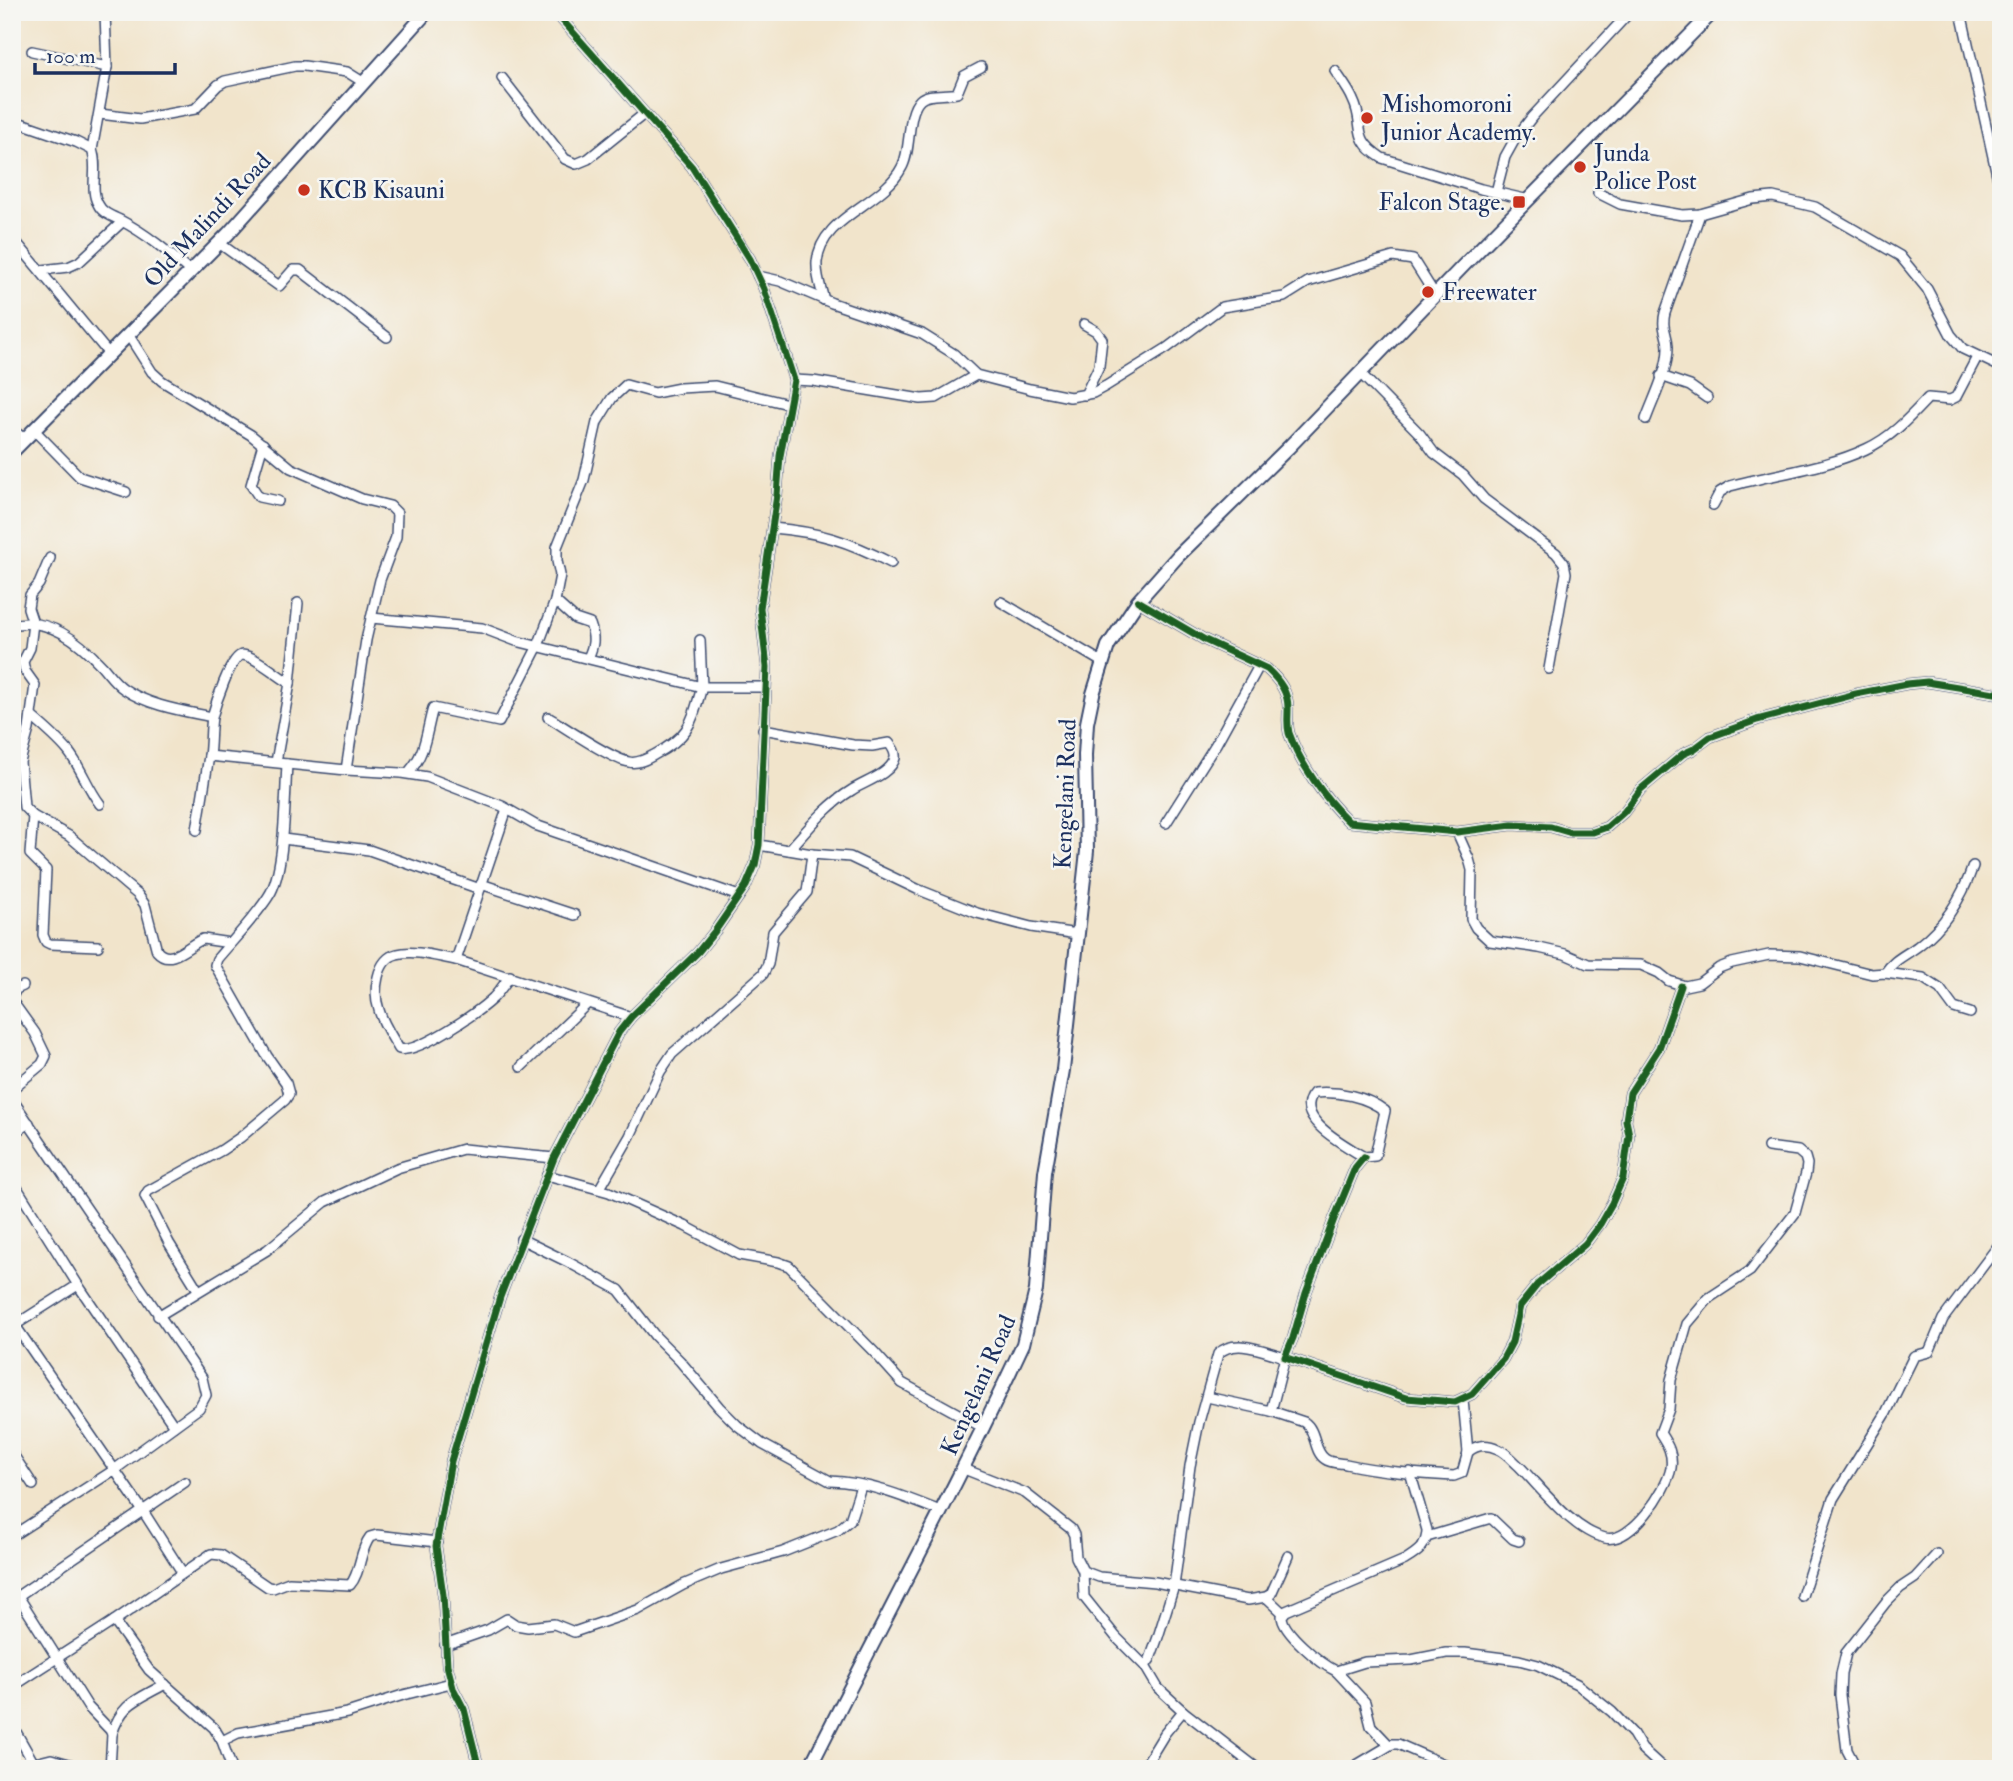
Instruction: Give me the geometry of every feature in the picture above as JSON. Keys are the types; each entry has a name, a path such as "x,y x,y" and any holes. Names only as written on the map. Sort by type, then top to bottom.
{"main road":[{"name":"Old Malindi Road","path":"12,452 219,243 427,12"},
{"name":"Kengelani Road","path":"809,1769 964,1469 1023,1344 1034,1300 1045,1172 1062,1079 1087,851 1086,736 1093,694 1102,662 1113,638 1138,601 1178,556 1265,472 1713,12"}],"street":[{"path":"105,12 107,67 92,150 97,203 108,215 151,238 191,272"},
{"path":"479,1769 464,1709 451,1683 445,1645 437,1542 451,1461 500,1297 554,1158 619,1032 698,952 739,896 751,874 759,845 765,687 765,642 760,608 780,456 794,380 758,276 743,246 692,167 555,12"},
{"path":"1496,192 1506,157 1515,139 1532,117 1630,12"},
{"path":"1961,12 2001,193"},
{"path":"32,51 107,67"},
{"path":"100,114 140,119 195,109 225,81 295,66 347,72 363,82"},
{"path":"824,300 817,265 828,235 842,221 878,196 901,169 908,153 918,103 925,96 957,93 964,76 981,67"},
{"path":"1335,71 1354,102 1362,141 1369,150 1382,158 1529,200"},
{"path":"502,78 565,159 576,164 588,159 643,114"},
{"path":"12,120 92,150"},
{"path":"1598,193 1620,204 1682,215 1700,214 1766,197 1798,201 1815,207 1875,240 1908,262 1927,289 1951,335 1963,349 2001,367"},
{"path":"1646,419 1668,346 1663,325 1665,313 1700,214"},
{"path":"42,270 68,267 79,262 122,222"},
{"path":"12,237 109,354"},
{"path":"219,243 279,286 293,270 300,270 387,337"},
{"path":"758,276 780,281 932,340 954,354 976,374 1070,397 1086,395 1106,386 1152,358 1222,307 1284,297 1308,282 1363,265 1398,257 1413,260 1435,295"},
{"path":"1084,324 1096,331 1102,340 1099,366 1086,395"},
{"path":"129,336 152,372 162,381 263,444 282,462 362,499 390,506 397,513 396,537 380,580 366,640 346,770"},
{"path":"1713,505 1720,492 1730,486 1807,468 1867,449 1891,434 1928,398 1950,400 1956,397 1977,357"},
{"path":"1360,373 1420,434 1434,453 1462,475 1484,499 1548,546 1564,563 1566,573 1549,668"},
{"path":"794,380 921,399 936,398 976,374"},
{"path":"1661,376 1690,386 1707,398"},
{"path":"408,774 417,764 424,748 432,708 499,722 538,646 555,601 560,575 557,547 584,480 597,422 606,405 624,385 655,393 715,386 788,404"},
{"path":"12,429 24,439"},
{"path":"34,430 80,477 126,492"},
{"path":"263,444 251,485 259,497 278,501"},
{"path":"772,528 798,530 849,542 891,563"},
{"path":"50,558 39,584 30,595 28,608 33,623 30,648 23,662 34,685 31,716 20,769 24,807 33,816 69,836 138,895 145,905 157,951 161,955 166,957 181,952 203,939 230,943"},
{"path":"555,601 575,619 590,624 594,646 588,658"},
{"path":"1138,601 1205,640 1267,669 1283,687 1291,737 1311,773 1349,822 1457,832 1512,825 1551,827 1568,832 1599,831 1624,812 1641,789 1667,765 1710,737 1757,719 1856,694 1927,682 2001,694"},
{"path":"1001,602 1102,662"},
{"path":"276,762 298,603"},
{"path":"371,618 482,628 538,646 702,687 765,687"},
{"path":"12,625 33,623 55,629 76,640 116,683 136,696 212,717"},
{"path":"548,717 620,759 636,762 667,748 683,737 693,718 702,687 700,640"},
{"path":"197,830 209,756 212,717 229,669 239,655 250,657 289,683"},
{"path":"1166,823 1216,744 1259,666"},
{"path":"31,716 68,751 87,787 100,804"},
{"path":"763,729 853,745 872,747 889,743 895,753 894,760 885,770 821,813 789,850"},
{"path":"209,756 408,774 437,780 507,809 535,825 739,896"},
{"path":"198,1290 145,1198 146,1194 242,1137 277,1108 289,1094 286,1083 216,970 217,959 272,890 283,839 287,764"},
{"path":"456,960 507,809"},
{"path":"33,816 30,854 46,870 44,940 50,944 98,946"},
{"path":"1457,832 1472,870 1471,919 1490,941 1539,947 1588,964 1636,964 1681,986 1699,983 1719,968 1731,963 1769,955 1800,956 1872,974 1923,978 1940,989 1954,1008 1970,1013"},
{"path":"283,839 369,850 575,915"},
{"path":"759,845 859,860 895,880 976,913 1031,927 1077,934"},
{"path":"600,1188 672,1054 763,974 768,964 773,932 807,892 813,854"},
{"path":"1885,973 1891,962 1925,940 1947,917 1962,896 1973,866"},
{"path":"510,976 496,995 464,1021 406,1050 399,1049 378,1007 379,976 384,962 391,956 406,953 456,960 510,976 631,1017"},
{"path":"12,1089 42,1064 46,1056 35,1033 12,999 16,989 23,986"},
{"path":"1144,1666 1150,1659 1174,1586 1190,1466 1218,1354 1228,1346 1243,1346 1285,1357 1406,1398 1436,1402 1463,1400 1482,1384 1503,1359 1512,1342 1520,1306 1537,1286 1585,1244 1612,1203 1623,1178 1629,1135 1626,1120 1630,1093 1659,1048 1681,986"},
{"path":"521,1067 587,1004"},
{"path":"1270,1411 1306,1293 1334,1219 1355,1168 1364,1157 1376,1155 1385,1111 1354,1096 1314,1093 1308,1105 1317,1126 1364,1157"},
{"path":"12,1098 206,1387 206,1395 199,1408 114,1470 12,1536"},
{"path":"12,1134 29,1124"},
{"path":"1468,1452 1481,1446 1500,1450 1556,1505 1586,1529 1604,1538 1620,1537 1640,1521 1660,1494 1672,1466 1670,1448 1660,1433 1670,1409 1671,1380 1687,1324 1709,1298 1750,1270 1795,1213 1806,1172 1805,1157 1798,1151 1768,1147"},
{"path":"159,1315 267,1250 325,1202 397,1168 463,1149 554,1158"},
{"path":"547,1175 600,1188 685,1226 739,1255 789,1266 898,1380 984,1428"},
{"path":"12,1180 78,1285 174,1426"},
{"path":"521,1239 619,1290 655,1336 719,1407 762,1444 830,1480 906,1497 940,1511"},
{"path":"1802,1596 1833,1499 1885,1415 1914,1356 1929,1352 1943,1319 2001,1242"},
{"path":"78,1285 13,1324 143,1511 182,1572"},
{"path":"1207,1397 1270,1411 1309,1425 1325,1459 1378,1472 1459,1475 1468,1452 1463,1400"},
{"path":"12,1453 33,1485"},
{"path":"964,1469 1025,1493 1070,1530 1074,1535 1076,1557 1083,1571 1084,1598 1144,1666 1158,1688 1183,1711 1258,1769"},
{"path":"1283,1613 1405,1560 1420,1550 1427,1537 1427,1530 1410,1472"},
{"path":"112,1734 88,1707 15,1598 185,1482"},
{"path":"445,1645 488,1630 507,1619 528,1628 559,1625 574,1632 638,1611 683,1585 721,1569 783,1552 838,1530 850,1520 862,1486"},
{"path":"1427,1537 1491,1518 1513,1539 1519,1541"},
{"path":"12,1687 207,1556 216,1554 268,1587 273,1588 289,1582 350,1585 353,1583 364,1544 373,1535 437,1542"},
{"path":"1857,1769 1847,1750 1840,1695 1846,1653 1885,1602 1915,1578 1937,1554"},
{"path":"1083,1571 1099,1577 1119,1577 1248,1600 1266,1597 1275,1588 1288,1556"},
{"path":"1266,1597 1283,1613 1283,1625 1315,1657 1336,1671 1365,1702 1371,1726 1389,1745"},
{"path":"114,1621 149,1670 207,1720 222,1741 232,1769"},
{"path":"1336,1671 1365,1662 1411,1660 1446,1653 1519,1660 1538,1665 1577,1684 1612,1712 1633,1734 1642,1749 1664,1769"},
{"path":"222,1741 238,1733 347,1713 451,1683"},
{"path":"110,1769 112,1734 121,1712 165,1684"},
{"path":"1143,1769 1165,1733 1183,1711"},
{"path":"12,1726 36,1766 51,1759 87,1769"},
{"path":"1350,1769 1389,1745 1398,1744 1455,1769"}],"cycle path":[{"path":"479,1769 464,1709 453,1688 447,1665 443,1595 436,1546 451,1461 500,1297 554,1158 619,1032 698,952 746,886 755,865 759,845 767,667 760,608 777,495 780,456 794,380 764,289 750,259 692,167 555,12"},
{"path":"1138,601 1205,640 1267,669 1272,674 1285,693 1289,733 1306,769 1349,822 1457,832 1512,825 1551,827 1568,832 1593,832 1607,827 1624,812 1641,789 1683,754 1710,737 1757,720 1856,694 1907,684 1927,682 2001,694"},
{"path":"1364,1157 1355,1168 1334,1219 1285,1357 1406,1398 1455,1402 1472,1394 1503,1359 1512,1342 1520,1306 1537,1285 1585,1244 1612,1203 1623,1178 1629,1135 1626,1120 1630,1093 1659,1048 1681,986"}],"place":[{"name":"Mishomoroni Junior Academy.","path":"1367,118"},
{"name":"Junda Police Post","path":"1580,167"},
{"name":"KCB Kisauni","path":"304,190"},
{"name":"Falcon Stage.","path":"1519,202"},
{"name":"Freewater","path":"1428,292"}]}
